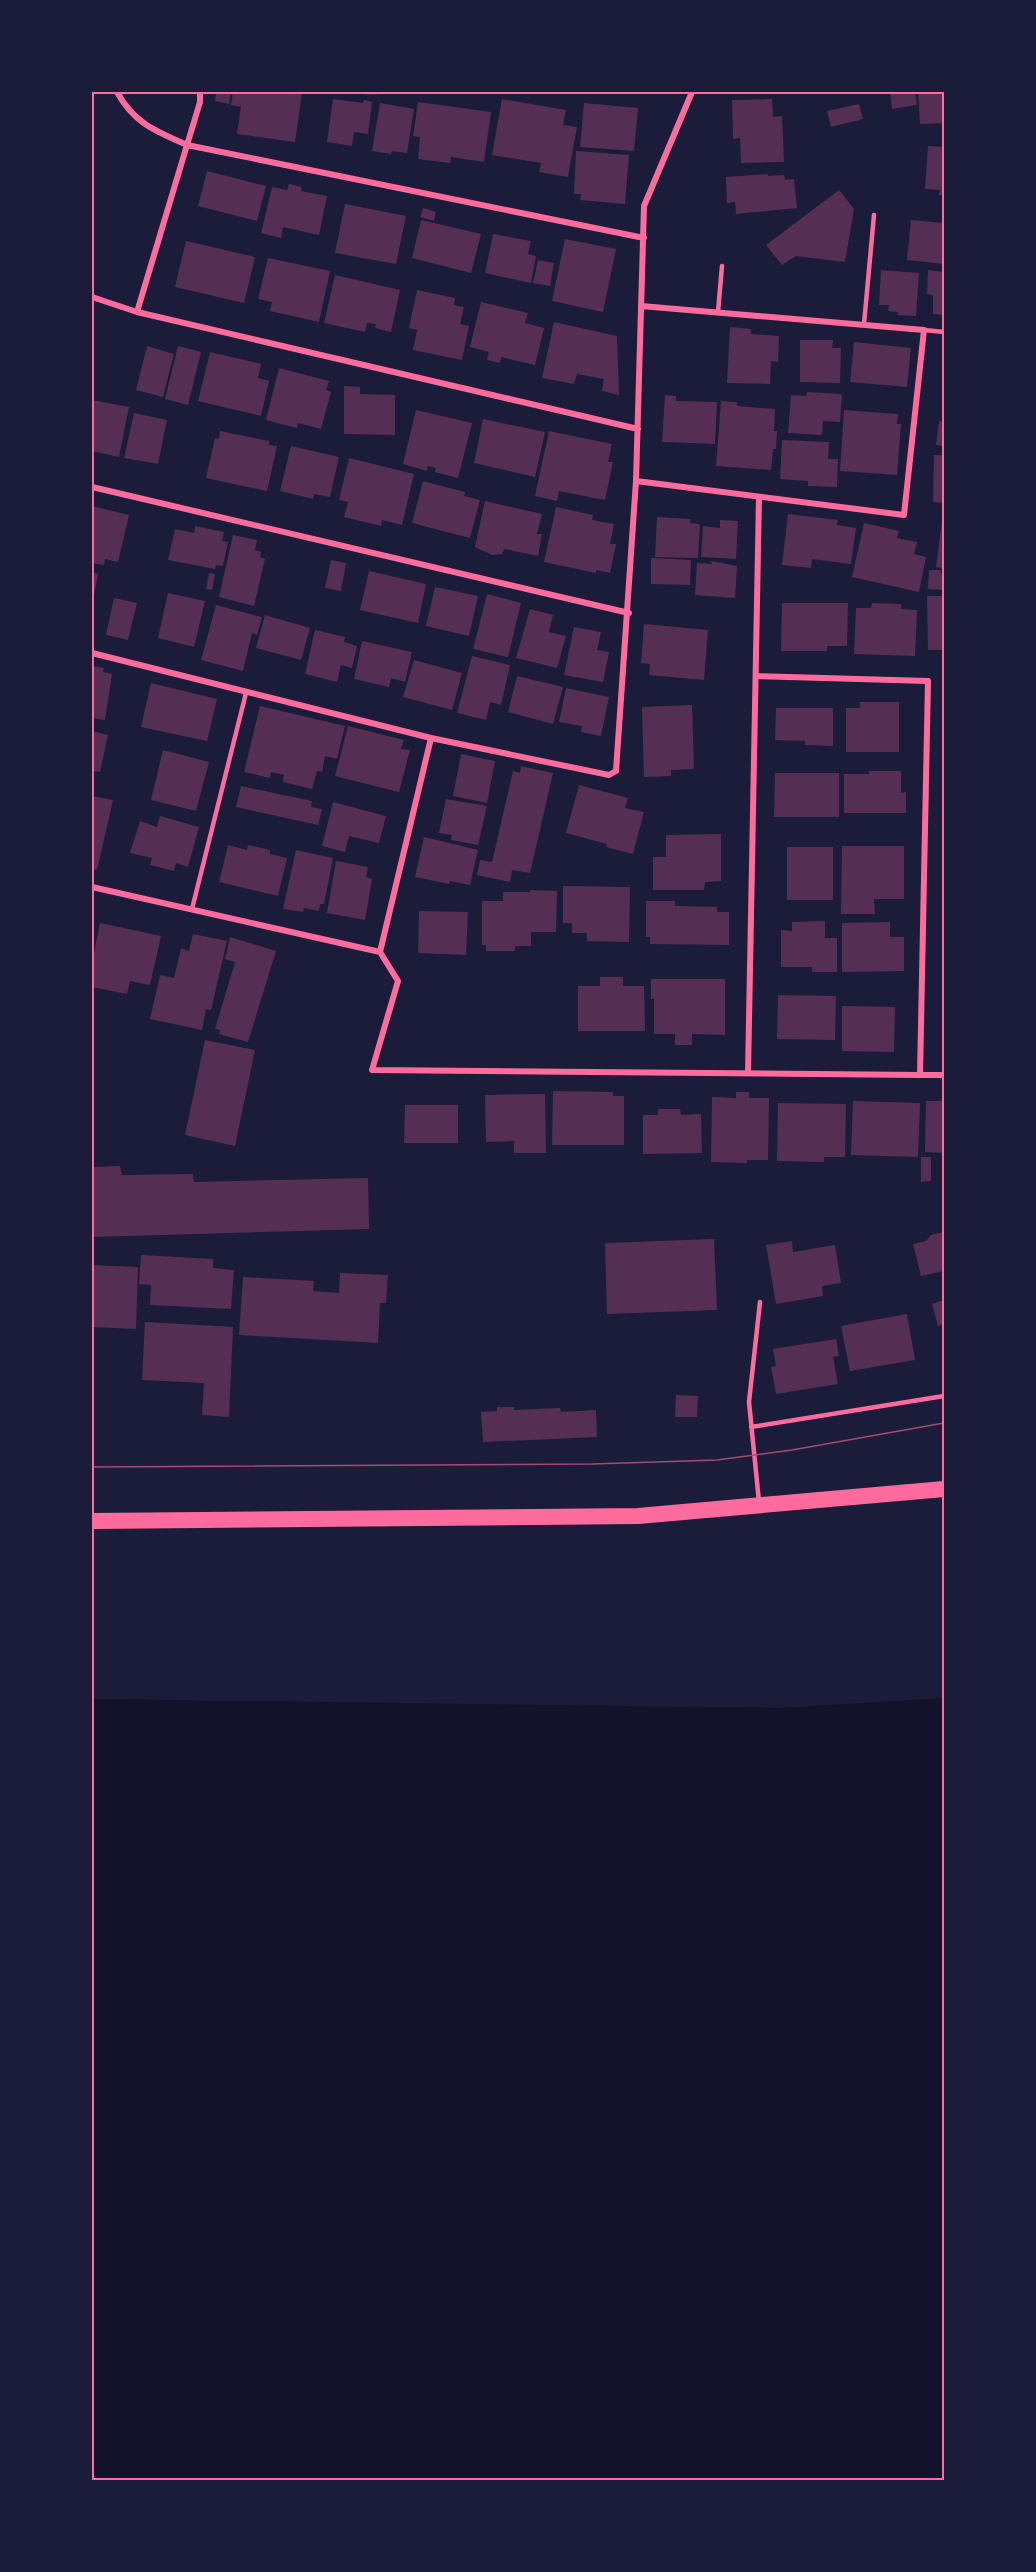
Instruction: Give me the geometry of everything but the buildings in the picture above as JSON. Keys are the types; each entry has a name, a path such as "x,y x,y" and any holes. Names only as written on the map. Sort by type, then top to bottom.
{"highway":[{"path":"92,1521 638,1516 945,1489"}],"street":[{"path":"117,92 127,110 152,130 187,144 645,238"},
{"path":"137,312 200,102 200,92"},
{"path":"92,653 431,738 609,775 616,771 629,613 636,481 645,238 644,206 692,92"},
{"path":"92,297 137,312 638,429"},
{"path":"636,481 904,515 924,330 641,306"},
{"path":"92,487 629,613"},
{"path":"748,1073 759,497"},
{"path":"756,676 928,681 920,1075"},
{"path":"431,738 380,952 398,981 372,1070 945,1075"},
{"path":"92,887 380,952"}],"lane":[{"path":"864,324 874,215"},
{"path":"718,312 722,267"},
{"path":"924,330 945,332"},
{"path":"192,909 246,693"},
{"path":"759,1507 749,1402 760,1302"},
{"path":"751,1427 945,1396"}],"shaded area":[{"path":"944,1698 944,2480 92,2480 92,1699 781,1708"}],"tram line":[{"path":"92,1467 592,1464 717,1460 792,1450 944,1423"}]}
